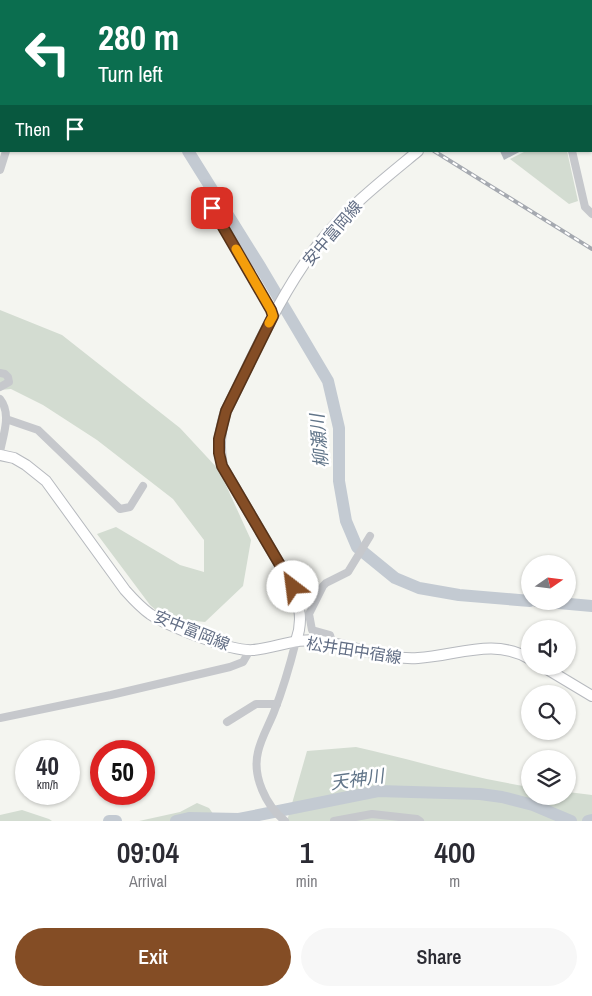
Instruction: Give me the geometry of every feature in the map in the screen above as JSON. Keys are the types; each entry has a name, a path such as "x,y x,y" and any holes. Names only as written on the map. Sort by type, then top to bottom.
{"main road":[{"name":"安中富岡線","path":"0,454 14,458 26,465 46,481 125,590 150,614 163,622 220,644 250,650 296,641 301,620 293,587 222,466 219,453 219,439 226,411 273,315 286,291 321,240 371,190 417,152"},
{"name":"松井田中宿線","path":"296,641 310,640 332,643 397,658 421,658 472,648 493,648 513,651 521,655"},
{"path":"557,675 592,696"}],"street":[{"path":"0,170 6,152"},
{"path":"572,152 585,207 592,214"},
{"path":"212,208 273,315"},
{"path":"0,373 5,374 9,382 0,387"},
{"path":"0,399 6,408 0,454"},
{"path":"6,418 38,430 120,509 130,507 142,486"},
{"path":"332,643 330,635 312,630 309,620 310,610 326,583 346,574 370,536"},
{"path":"284,821 278,816 262,792 258,774 257,752 277,704 296,641"},
{"path":"0,718 230,667 243,662 250,650"},
{"path":"227,722 256,704 277,704"},
{"path":"334,821 372,814 417,819 420,821"}],"shaded area":[{"path":"524,152 567,152 578,201 569,204 510,159"},
{"path":"0,310 62,335 180,428 219,470 251,540 243,586 205,622 165,618 150,605 97,534 116,527 180,565 204,572 204,540 173,499 97,440 43,405 11,389 0,390"},
{"path":"356,747 464,774 521,785 521,805 576,805 576,793 592,795 592,821 287,821 307,751"},
{"path":"197,803 209,808 218,821 139,821 180,812"},
{"path":"22,810 52,821 0,821 0,815"}],"building":[{"path":"500,152 519,152 504,160"}],"waterway":[{"name":"柳瀬川","path":"189,152 261,268 328,381 339,428 339,481 346,521 357,547 395,578 419,588 459,595 521,600"},
{"name":"柳瀬川","path":"576,605 592,606"},
{"name":"天神川","path":"176,821 189,818 239,819 378,791 480,794 502,797 533,805 571,821"},
{"name":"天神川","path":"588,821 592,820"},
{"name":"天神川","path":"109,821 116,821"}],"railway":[{"path":"436,152 592,249"}],"slow traffic":[{"path":"236,249 271,310 273,316 269,323"}],"route":[{"path":"212,208 273,316 226,411 219,439 219,453 222,466 293,587"}]}
